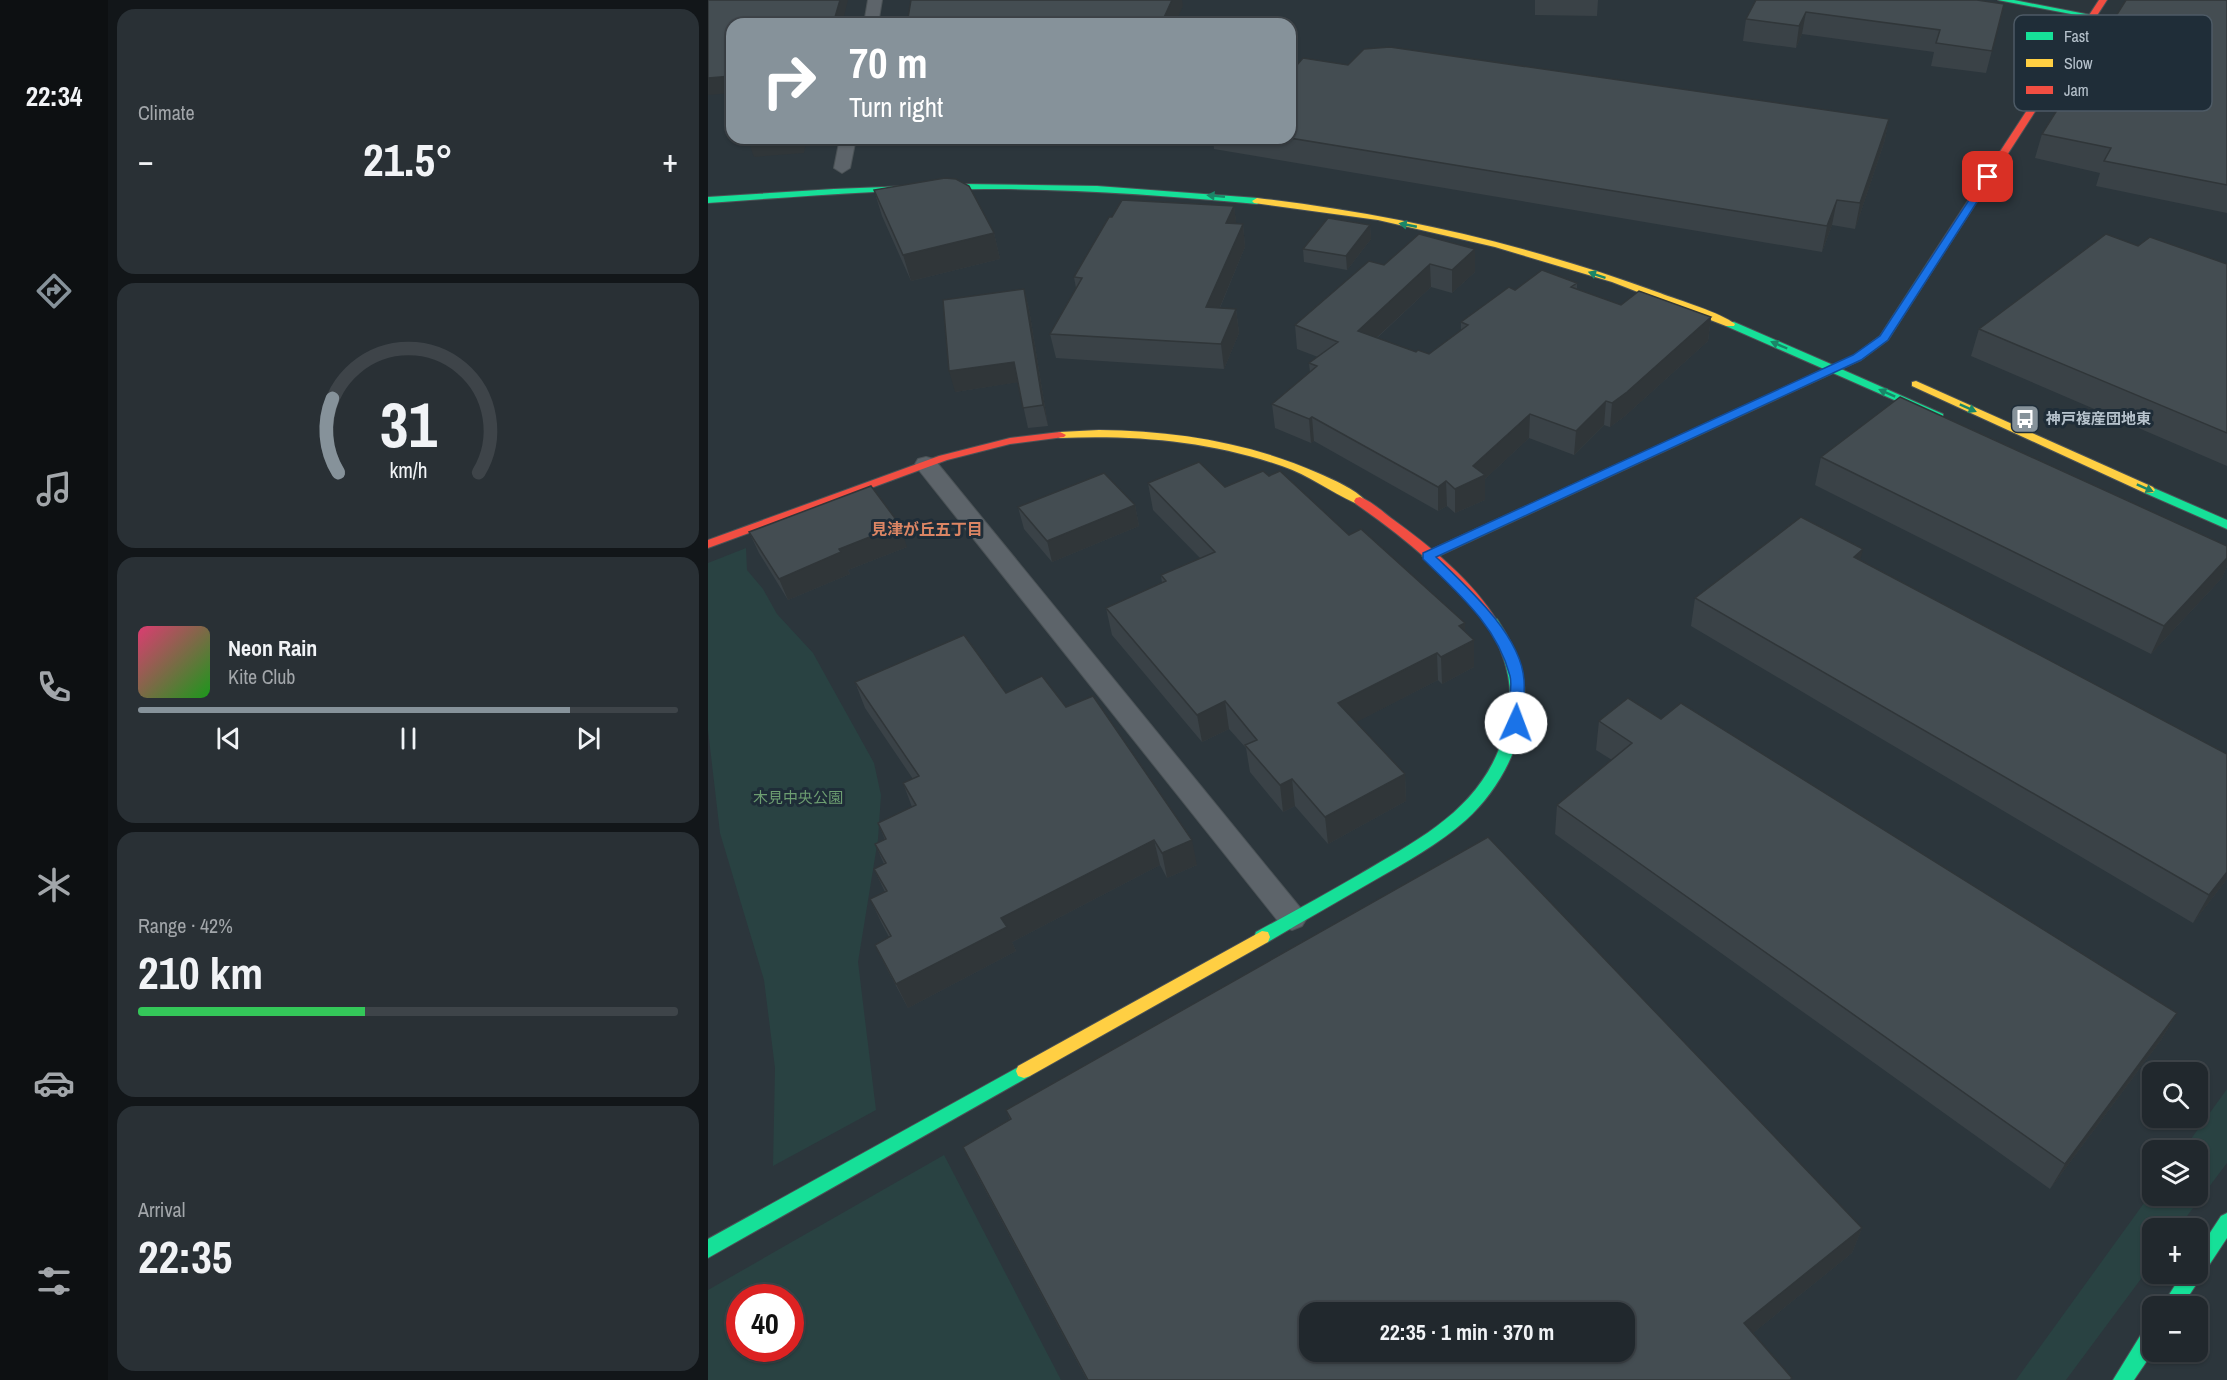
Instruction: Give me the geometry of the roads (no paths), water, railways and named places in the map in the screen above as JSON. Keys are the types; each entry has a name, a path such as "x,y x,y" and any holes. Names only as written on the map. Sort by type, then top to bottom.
{"main road":[{"path":"2002,0 2086,15"},
{"path":"2093,15 2103,0"},
{"path":"1428,556 1833,368 1863,360 1884,338 2031,111"},
{"path":"708,189 833,179 942,174 1047,174 1149,178 1344,199 1442,218 1577,253"},
{"path":"708,200 831,190 1037,185 1224,196 1330,211 1471,240 1592,273 1695,311 1833,368 1950,421"},
{"path":"1836,349 1863,360"},
{"path":"1901,377 2227,525"},
{"path":"708,544 926,464 965,452 1032,438 1103,434 1166,436 1220,443 1282,462 1328,482 1380,516 1428,556 1473,600 1502,636 1517,678 1516,723 1499,771 1463,816 1419,847 708,1249"},
{"path":"2208,1251 2227,1222"},
{"path":"2123,1380 2142,1351"}],"street":[{"path":"871,18 875,0"},
{"path":"842,168 847,144"},
{"path":"926,464 1292,918"}],"place":[{"name":"神戸複産団地東","path":"2025,419"}],"district":[{"name":"見津が丘五丁目","path":"927,529"}],"park label":[{"name":"木見中央公園","path":"798,798"}]}
